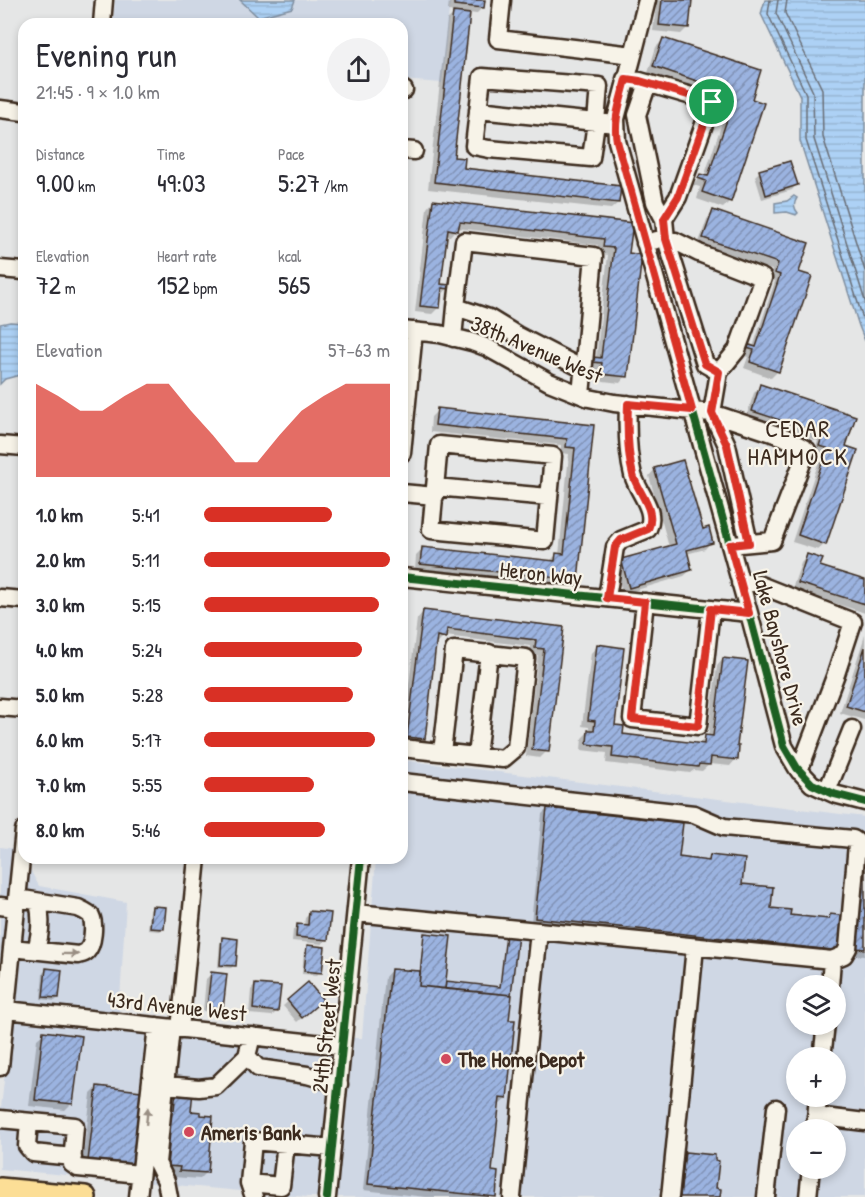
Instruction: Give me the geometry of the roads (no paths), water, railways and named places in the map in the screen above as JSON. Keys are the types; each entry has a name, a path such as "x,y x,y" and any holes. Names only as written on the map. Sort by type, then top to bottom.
{"main road":[{"path":"0,1189 85,1197"}],"street":[{"path":"102,18 104,0"},
{"path":"502,0 498,39 633,55"},
{"name":"Lake Bayshore Drive","path":"647,0 616,124 617,141 784,746 799,771 812,784 827,791 865,802"},
{"path":"482,77 599,86 596,122 591,158 489,150 474,146 482,77"},
{"path":"626,79 648,83 712,102 678,197 664,219"},
{"path":"648,83 637,116 655,202 664,219 666,239 705,364 719,372"},
{"path":"0,109 18,111"},
{"path":"478,110 616,124"},
{"path":"645,243 661,238 675,241 763,278 736,350 719,372 712,413 727,445 749,543 730,545"},
{"path":"453,338 464,241 594,256 581,395"},
{"path":"0,269 18,271"},
{"path":"456,307 489,318 583,369"},
{"name":"38th Avenue West","path":"408,331 453,338 488,348 549,382 581,395 614,403 712,413 784,437 807,450 772,541 749,543"},
{"path":"607,598 615,547 621,540 648,529 651,523 650,511 634,477 626,435 628,404"},
{"path":"0,445 18,446"},
{"path":"440,445 553,456 549,497 545,541 431,530 440,445"},
{"path":"408,493 435,491 549,497"},
{"name":"Heron Way","path":"408,578 749,613"},
{"path":"740,584 755,583 853,622 799,771"},
{"path":"0,598 18,600"},
{"path":"645,602 632,719 698,726 711,609"},
{"path":"408,749 503,759 516,748 526,658 454,650 442,752"},
{"path":"477,756 489,654"},
{"path":"0,707 18,708"},
{"path":"827,791 852,729"},
{"path":"356,913 832,960 844,955 848,948 857,844 853,839 724,827 694,814 408,783"},
{"path":"1,1056 6,1010 5,972 11,904 18,864"},
{"path":"138,1197 140,1174 169,1028 196,864"},
{"name":"24th Street West","path":"327,1197 360,864"},
{"path":"8,946 78,955 90,948 93,925 91,917 78,908 38,902 11,904"},
{"path":"36,950 41,925 38,902"},
{"path":"512,1197 539,931"},
{"path":"670,1197 695,946"},
{"path":"831,975 832,960"},
{"name":"43rd Avenue West","path":"6,1010 342,1046"},
{"path":"169,1028 166,1085 157,1163 166,1181 169,1197"},
{"path":"166,1085 199,1088 216,1086 247,1056 252,1036"},
{"path":"247,1056 258,1068 307,1075 339,1083"},
{"path":"766,1197 776,1108"},
{"path":"0,1119 75,1126 72,1164 78,1168 140,1174"},
{"path":"29,1122 27,1146 33,1153 72,1157"},
{"path":"846,1122 865,1122"},
{"path":"286,1143 281,1186 251,1190 253,1141 286,1143 332,1148"},
{"path":"808,1197 810,1179"}],"water":[{"path":"240,0 295,0 292,8 258,17"},
{"path":"765,0 865,0 865,341 800,141 800,96 761,14"},
{"path":"794,196 797,198 795,208 798,213 796,215 787,212 775,213 775,203 787,201"},
{"path":"18,323 18,376 5,379 0,384 0,324"}],"place":[{"name":"The Home Depot","path":"446,1059"},
{"name":"Ameris Bank","path":"189,1132"}],"district":[{"name":"CEDAR HAMMOCK","path":"798,443"}]}
